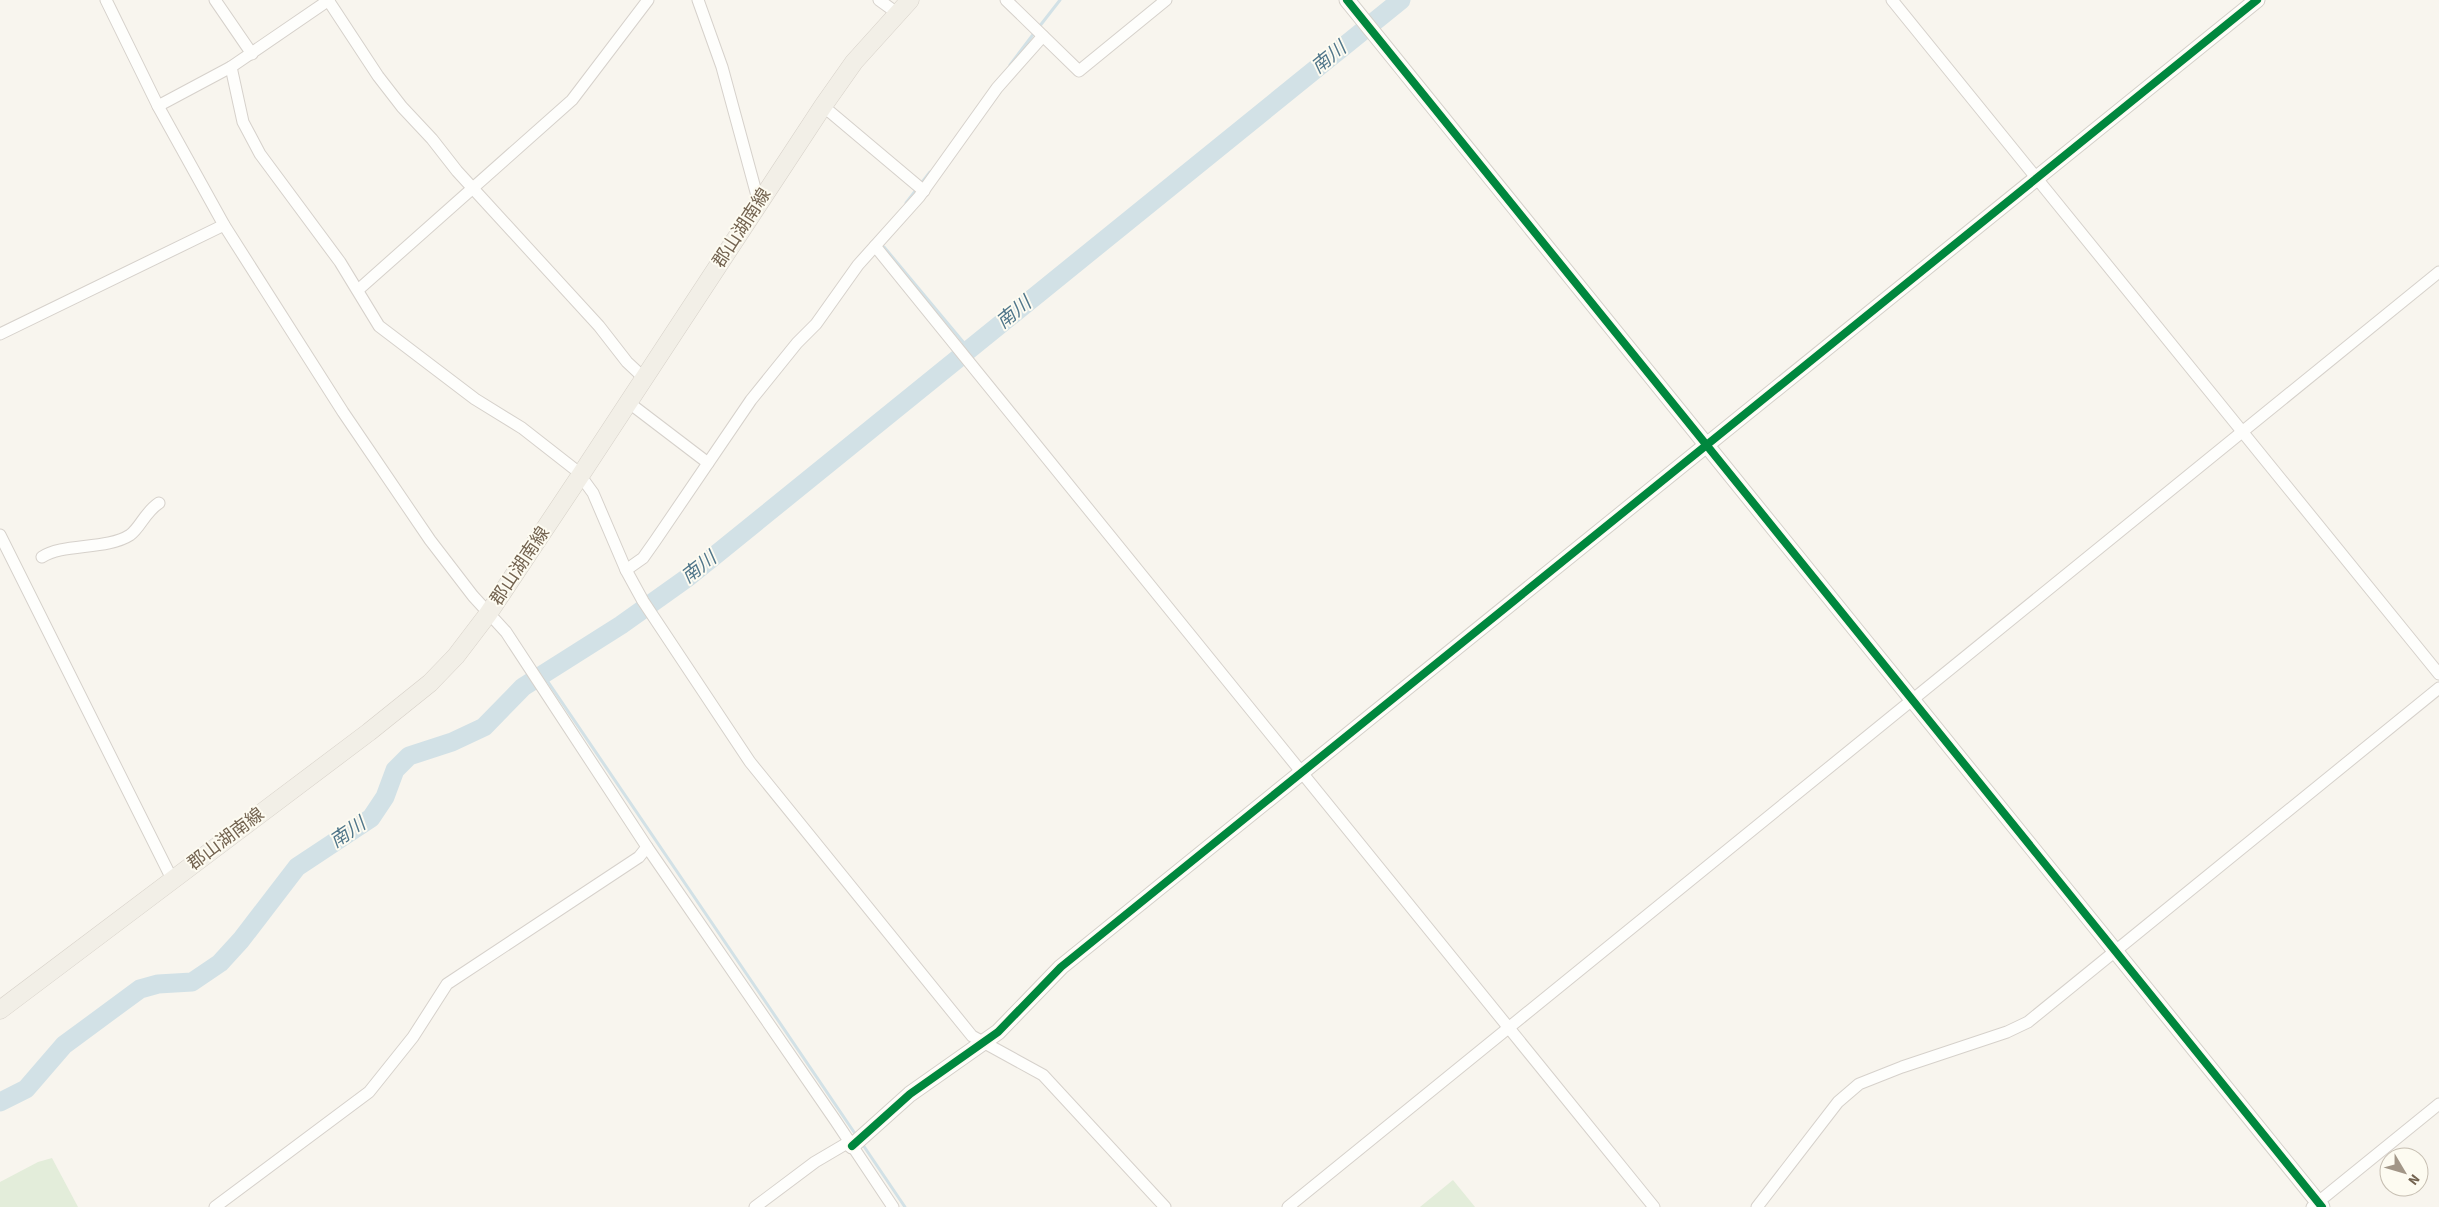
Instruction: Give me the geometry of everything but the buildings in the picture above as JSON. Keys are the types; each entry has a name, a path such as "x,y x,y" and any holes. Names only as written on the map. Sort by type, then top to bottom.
{"main road":[{"name":"郡山湖南線","path":"0,1010 369,732 430,683 456,656 488,614 823,106 854,62 910,0"}],"street":[{"path":"106,0 158,106 224,225 344,412 430,540 488,614 506,632 646,847 893,1207"},
{"path":"215,0 252,54"},
{"path":"158,106 232,67 329,0 378,76 472,187 599,326 627,362 644,378"},
{"path":"358,290 572,100 648,0"},
{"path":"698,0 722,67 758,203"},
{"path":"879,0 897,13"},
{"path":"1006,0 1079,71 1166,0"},
{"path":"1347,0 2116,951 2318,1205 2439,1104"},
{"path":"1892,0 2439,674"},
{"path":"755,1207 815,1162 850,1144 910,1094 1009,1022 1061,967 2257,0"},
{"path":"626,570 643,558 751,400 797,343 816,324 846,281 924,191 997,88 1043,36"},
{"path":"232,67 243,122 260,154 315,227 358,290 379,326 475,399 522,428 574,468 593,493 626,570 643,601 750,762 972,1036 1043,1075 1165,1207"},
{"path":"823,106 924,191"},
{"path":"0,334 224,225"},
{"path":"875,246 1654,1207"},
{"path":"1288,1207 2439,272"},
{"path":"628,402 708,463"},
{"path":"42,557 50,553 102,544 130,535 148,511 159,503"},
{"path":"0,535 172,879"},
{"path":"1757,1207 1838,1102 1859,1084 1902,1067 2018,1028 2116,951 2439,688"},
{"path":"215,1207 368,1092 413,1036 447,984 639,857 646,847"}],"green space":[{"path":"52,1158 78,1207 0,1207 0,1182 38,1162"},
{"path":"1453,1180 1475,1207 1420,1207"}],"waterway":[{"path":"1039,27 1060,0"},
{"name":"南川","path":"0,1102 26,1089 64,1045 140,989 158,984 192,982 220,963 241,940 297,867 371,818 385,797 395,770 409,756 452,742 484,727 523,687 621,625 687,578 1401,0"},
{"path":"1010,65 1035,32"},
{"path":"906,203 930,172"},
{"path":"884,247 969,349"},
{"path":"542,673 856,1135"},
{"path":"863,1145 905,1207"}],"cycle path":[{"path":"1347,0 2322,1207"},
{"path":"852,1146 910,1094 998,1032 1061,967 2257,0"}]}
